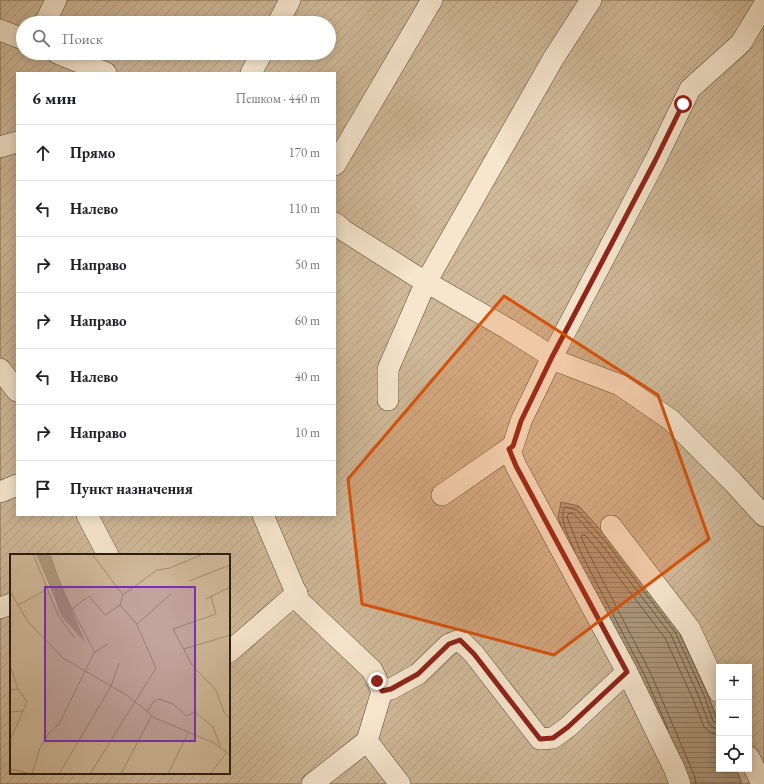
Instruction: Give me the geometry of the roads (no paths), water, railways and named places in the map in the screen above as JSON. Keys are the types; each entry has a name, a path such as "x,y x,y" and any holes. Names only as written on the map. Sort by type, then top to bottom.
{"lane":[{"path":"48,16 56,0"},
{"path":"282,16 290,0"},
{"path":"336,163 432,0"},
{"path":"388,400 388,369 426,282 554,59 591,0"},
{"path":"442,495 513,446 521,421 552,357 655,161 690,89 741,43 764,5"},
{"path":"0,30 16,36"},
{"path":"74,60 104,72"},
{"path":"252,72 258,60"},
{"path":"0,147 16,142"},
{"path":"336,224 343,230 426,282 508,329 562,363 620,385 671,420 764,516"},
{"path":"0,369 16,390"},
{"path":"509,449 516,466 627,672 674,768 680,784"},
{"path":"0,492 16,485"},
{"path":"88,516 107,554"},
{"path":"263,516 300,602 372,670 382,691 367,741 312,784"},
{"path":"611,526 690,629 716,685"},
{"path":"230,651 297,593"},
{"path":"0,608 10,604"},
{"path":"382,691 391,689 418,674 449,644 460,640 474,654 540,739 553,738 568,727 627,672"},
{"path":"367,741 400,784"}],"water":[{"path":"561,502 579,506 609,539 678,630 716,716 716,772 737,772 742,784 681,784 573,557 558,518"}]}
